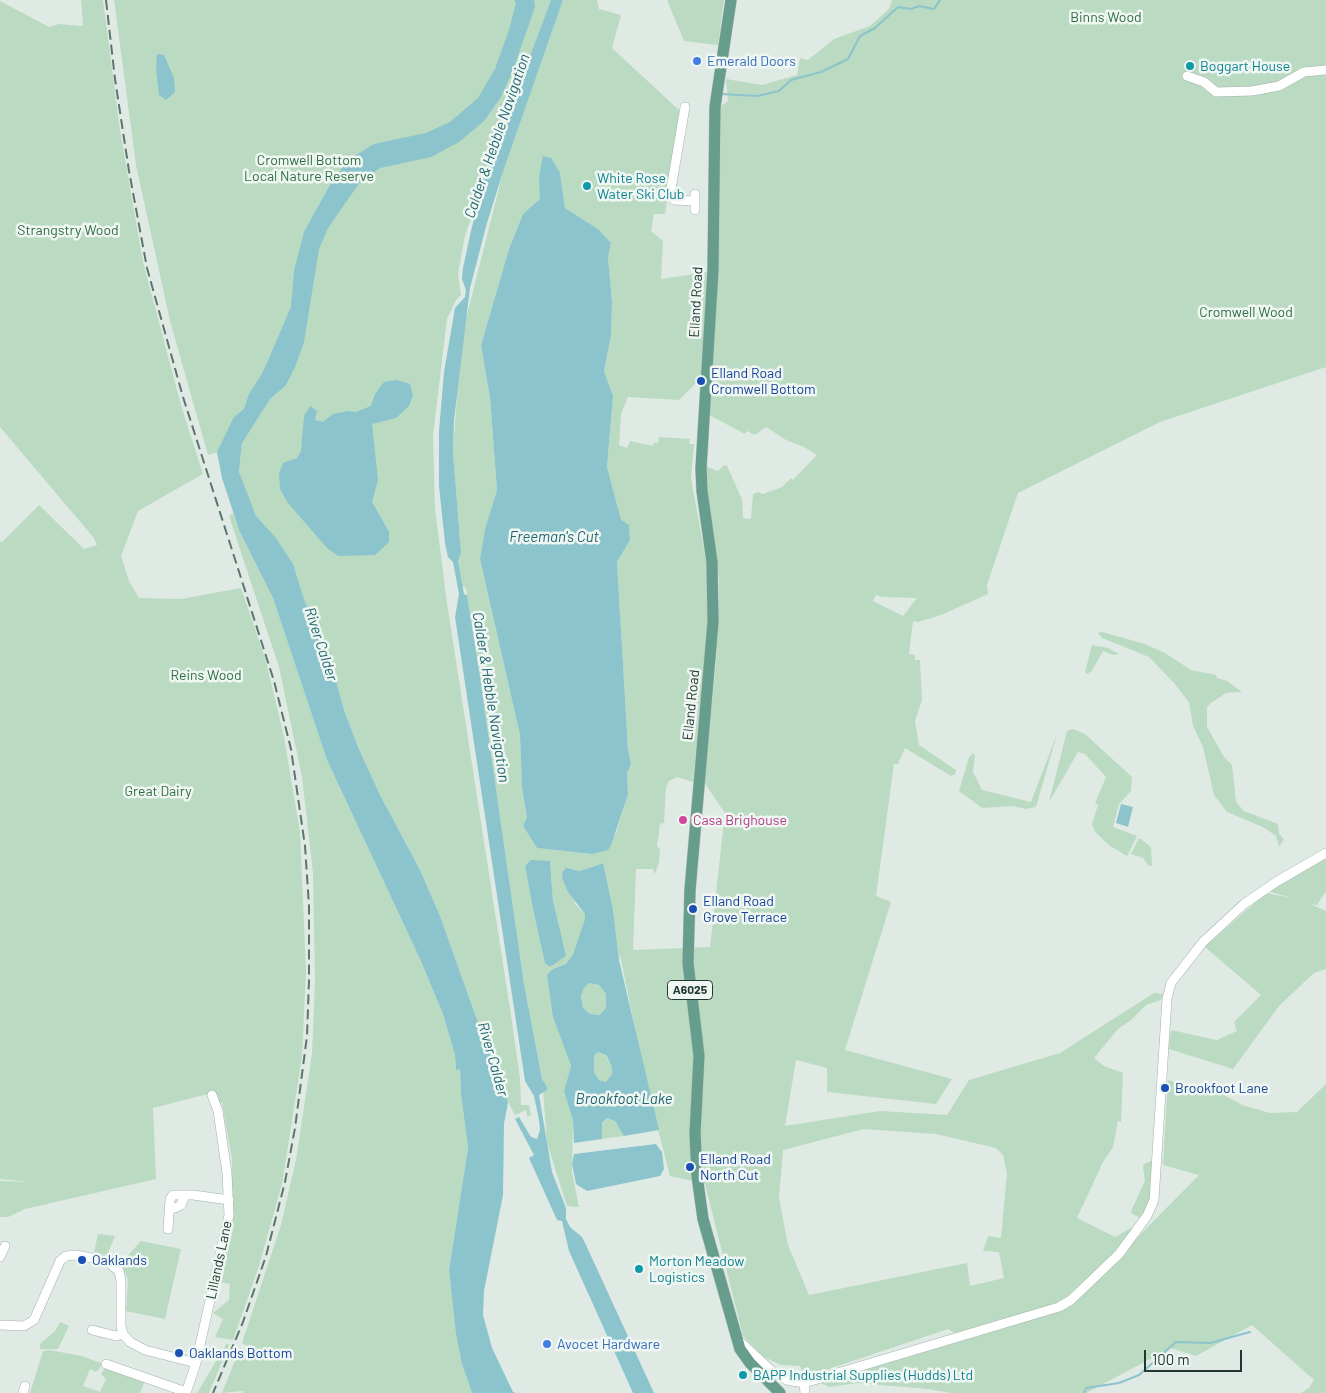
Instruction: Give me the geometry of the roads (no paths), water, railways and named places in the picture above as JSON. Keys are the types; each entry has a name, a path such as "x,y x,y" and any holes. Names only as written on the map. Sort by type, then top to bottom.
{"main road":[{"name":"Elland Road","path":"731,0 715,107 713,270 701,468 712,562 713,622 690,890 688,963 700,1056 695,1133 697,1176 703,1219 736,1338 750,1364 780,1393"}],"street":[{"path":"1187,76 1204,82 1216,92 1252,91 1279,86 1304,72 1326,70"},
{"path":"686,107 670,195 674,200 695,202"},
{"path":"736,1338 772,1372 787,1380 804,1383 1059,1307 1071,1300 1119,1254 1147,1216 1154,1200 1167,999 1171,982 1203,942 1244,904 1276,882 1326,853"},
{"name":"Lillands Lane","path":"186,1393 196,1363 228,1230 229,1200 218,1111 212,1096"},
{"path":"168,1229 173,1195 229,1200"},
{"path":"0,1258 5,1246"},
{"path":"0,1326 24,1326 34,1320 60,1261 66,1256 76,1255 106,1261 119,1271 123,1334 139,1348 196,1363"},
{"path":"92,1330 116,1336 123,1334"},
{"path":"106,1364 186,1393"},
{"path":"804,1383 804,1393"}],"water":[{"name":"River Calder","path":"514,0 534,0 535,7 513,70 501,97 484,121 459,142 431,157 380,168 360,182 328,228 319,249 304,342 295,367 286,385 270,399 242,443 239,472 256,516 276,538 293,564 305,602 323,634 344,710 358,747 380,795 420,870 440,916 481,1031 499,1073 508,1102 504,1124 503,1195 484,1291 483,1315 492,1348 513,1392 516,1393 472,1393 462,1364 456,1333 449,1270 468,1148 461,1094 460,1069 456,1070 455,1055 443,1014 420,959 327,760 273,598 239,530 222,478 217,452 234,417 244,409 249,394 263,372 291,307 294,271 304,232 335,176 353,157 374,144 426,133 450,122 478,98 495,69 509,30 516,3"},
{"path":"551,0 563,0 503,172 470,288 454,420 453,452 461,553 458,561 464,594 467,595 480,677 524,984 542,1079 547,1087 547,1090 539,1095 552,1172 566,1208 566,1219 570,1227 582,1237 654,1393 633,1393 569,1251 562,1221 557,1220 529,1158 534,1155 515,1119 519,1117 531,1137 537,1139 540,1130 539,1120 534,1096 525,1081 455,617 459,594 453,562 448,557 445,543 439,486 439,431 444,372 455,308 465,297 466,290 462,279 463,268 471,231 484,179"},
{"path":"157,54 164,55 174,78 175,92 166,100 159,95 156,68"},
{"name":"Freeman's Cut","path":"543,156 551,158 560,173 565,208 598,229 611,243 608,257 612,301 611,336 604,371 613,396 607,467 621,520 629,525 630,540 617,562 628,750 631,764 627,773 628,795 611,845 608,850 592,854 537,848 523,826 527,817 522,788 520,735 480,559 485,529 497,490 490,398 481,345 509,249 523,214 540,199 539,176"},
{"path":"396,380 410,384 413,395 409,406 396,418 372,424 378,480 372,502 389,532 389,542 375,555 338,556 327,548 288,503 280,489 279,473 283,463 297,458 301,451 304,416 310,406 317,411 315,420 323,422 333,414 348,411 356,412 371,406 375,394 384,382"},
{"path":"1121,804 1133,807 1128,827 1116,823"},
{"path":"531,860 550,861 553,901 566,956 549,966 545,963 525,866"},
{"name":"Brookfoot Lake","path":"603,863 613,910 619,960 659,1130 624,1136 615,1121 607,1118 602,1123 602,1139 574,1143 573,1121 564,1091 571,1066 553,1017 547,975 553,969 566,964 573,954 585,919 585,914 568,892 562,878 563,871 566,868 580,871","holes":["589,983 599,985 606,994 606,1008 600,1015 590,1014 583,1008 581,996 584,988","598,1052 606,1055 612,1067 612,1074 606,1082 599,1080 594,1072 594,1056"]},
{"path":"656,1144 662,1152 664,1169 660,1176 587,1191 576,1184 572,1164 574,1154"}],"waterway":[{"path":"721,94 757,96 779,91 791,80 821,72 848,59 860,36 875,28 898,7 911,9 919,6 934,9 940,0"},
{"path":"1084,1393 1086,1388 1119,1383 1139,1375 1176,1342 1210,1343 1250,1332"}],"railway":[{"path":"106,0 115,79 129,171 147,268 183,397 274,681 291,749 305,846 309,906 309,981 307,1036 295,1128 285,1182 266,1256 243,1322 213,1393"}],"place":[{"name":"Emerald Doors","path":"697,61"},
{"name":"Boggart House","path":"1190,66"},
{"name":"White Rose Water Ski Club","path":"587,186"},
{"name":"Elland Road Cromwell Bottom","path":"701,381"},
{"name":"Casa Brighouse","path":"683,820"},
{"name":"Elland Road Grove Terrace","path":"693,909"},
{"name":"Brookfoot Lane","path":"1165,1088"},
{"name":"Elland Road North Cut","path":"690,1167"},
{"name":"Oaklands","path":"82,1260"},
{"name":"Morton Meadow Logistics","path":"639,1269"},
{"name":"Avocet Hardware","path":"547,1344"},
{"name":"Oaklands Bottom","path":"179,1353"},
{"name":"BAPP Industrial Supplies (Hudds) Ltd","path":"743,1375"}],"park label":[{"name":"Binns Wood","path":"1106,17"},
{"name":"Cromwell Bottom Local Nature Reserve","path":"309,168"},
{"name":"Strangstry Wood","path":"68,230"},
{"name":"Cromwell Wood","path":"1246,312"},
{"name":"Reins Wood","path":"206,675"},
{"name":"Great Dairy","path":"158,791"}],"water label":[{"name":"Calder & Hebble Navigation","path":"497,136"},
{"name":"Calder & Hebble Navigation","path":"491,697"}]}
